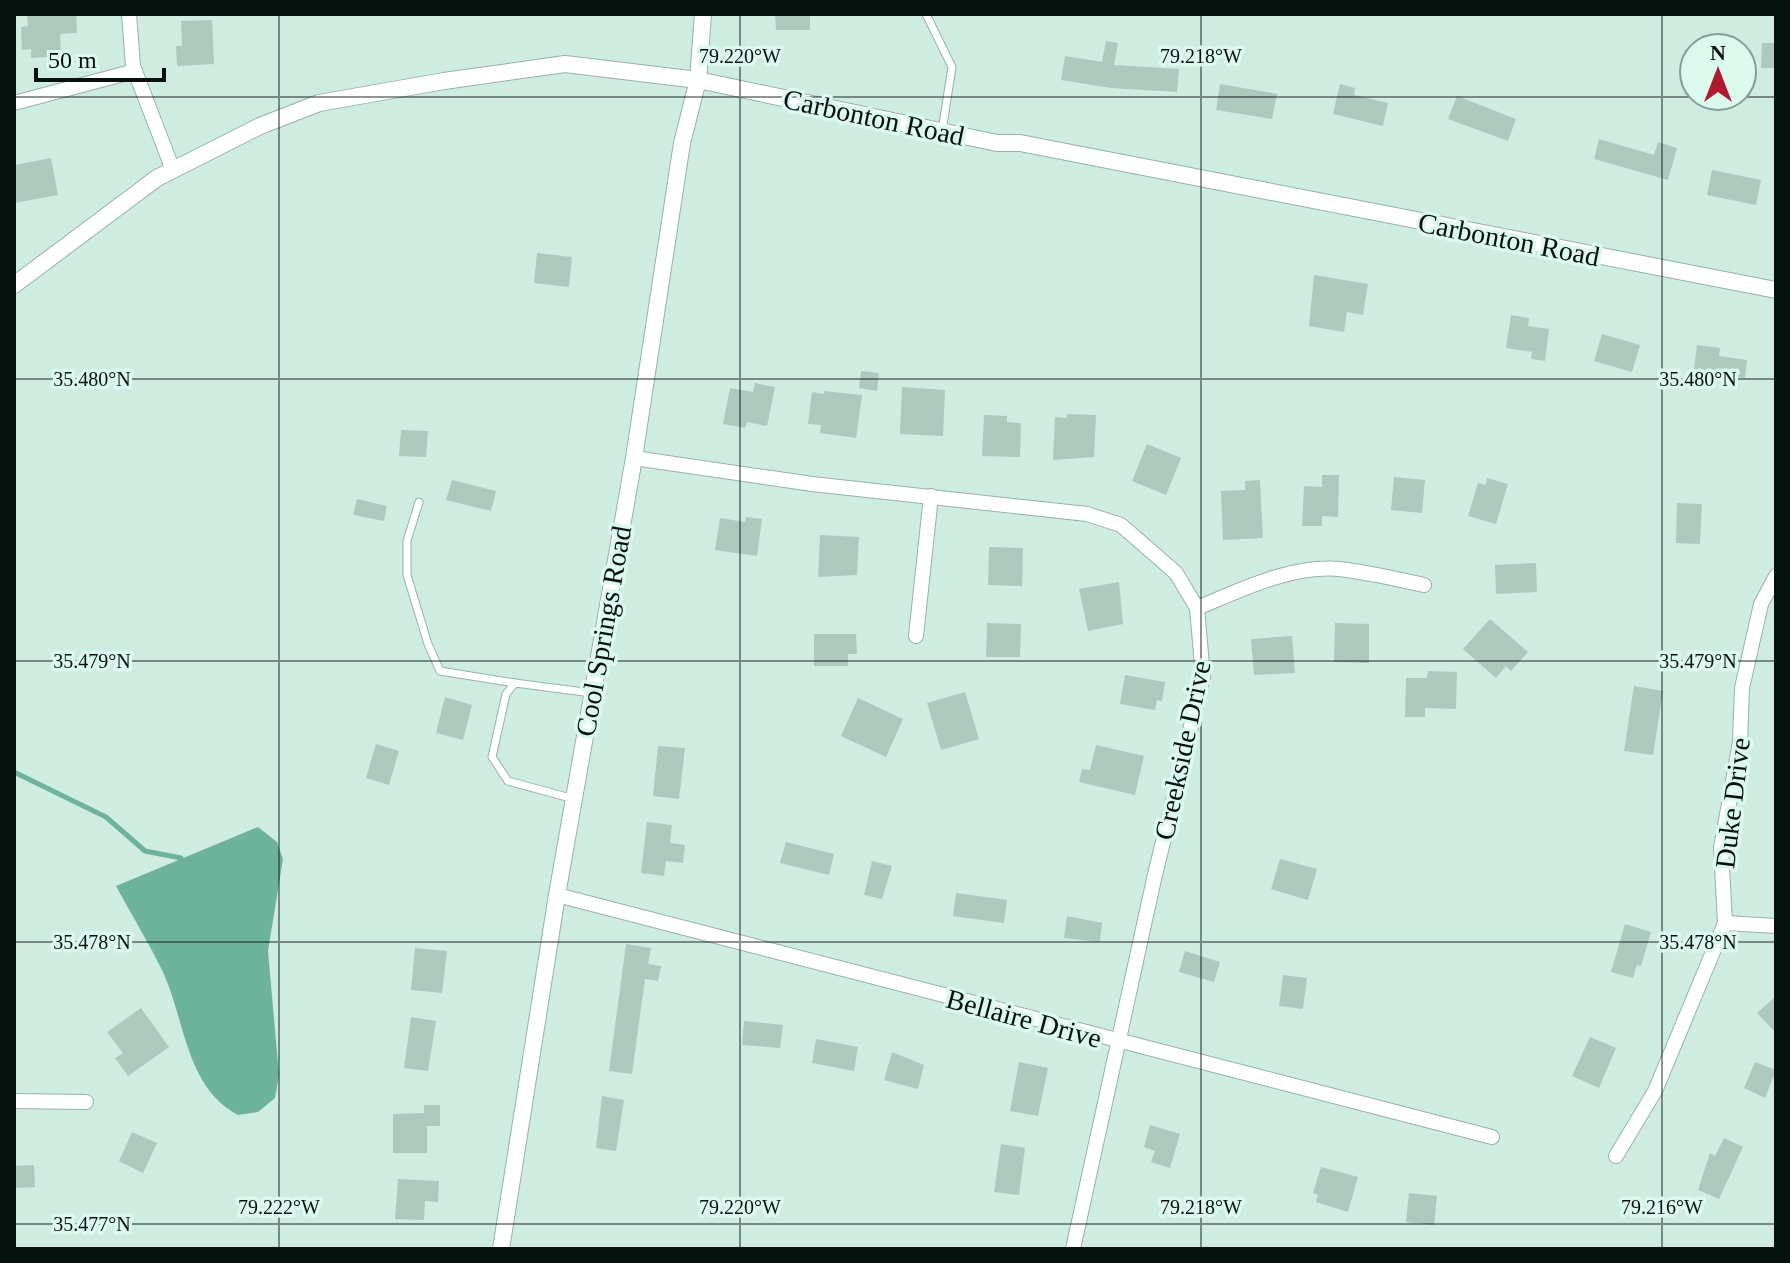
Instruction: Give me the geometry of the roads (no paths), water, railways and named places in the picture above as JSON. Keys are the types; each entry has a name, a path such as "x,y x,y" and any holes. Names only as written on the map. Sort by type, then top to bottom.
{"street":[{"path":"129,14 135,71 173,170"},
{"name":"Cool Springs Road","path":"501,1249 557,895 634,458 682,143 698,80 703,14"},
{"name":"Carbonton Road","path":"14,285 157,178 260,126 319,103 565,64 698,80 997,143 1020,143 1776,290"},
{"path":"14,103 135,71"},
{"name":"Creekside Drive","path":"634,458 812,484 1087,514 1121,525 1176,573 1197,608 1203,677 1073,1249"},
{"path":"916,636 931,496"},
{"path":"1197,608 1273,578 1302,572 1336,569 1424,585"},
{"name":"Duke Drive","path":"1616,1156 1655,1091 1725,923 1721,848 1740,742 1742,688 1761,604 1776,576"},
{"name":"Bellaire Drive","path":"557,895 1492,1137"},
{"path":"1725,923 1776,926"},
{"path":"14,1101 86,1102"}],"lane":[{"path":"926,14 952,67 942,131"},
{"path":"419,502 407,541 407,575 428,644 440,671 592,693"},
{"path":"515,683 506,694 492,757 508,781 574,799"}],"waterway":[{"path":"14,772 106,817 145,851 181,858 181,862"}]}
